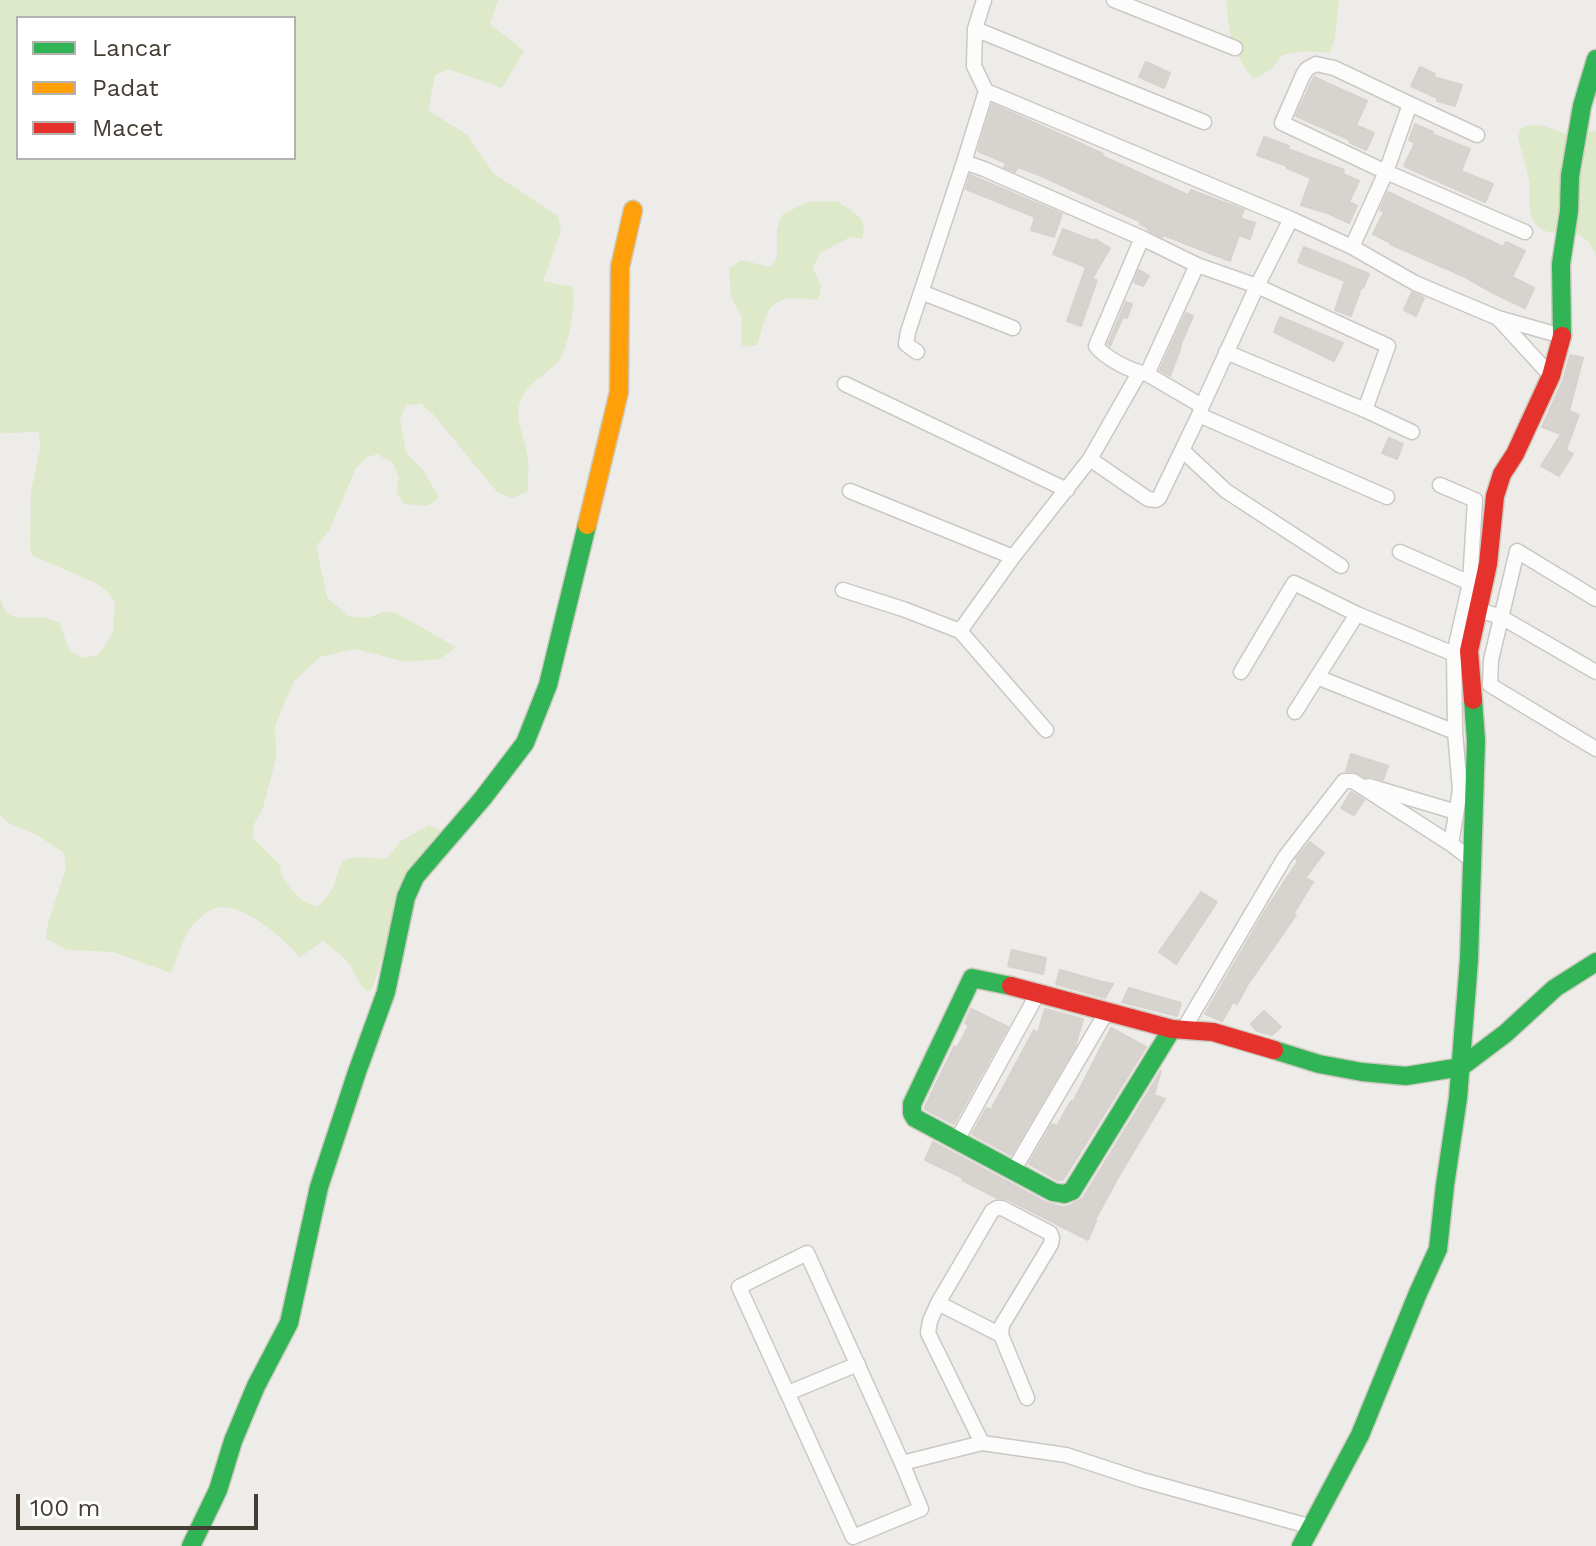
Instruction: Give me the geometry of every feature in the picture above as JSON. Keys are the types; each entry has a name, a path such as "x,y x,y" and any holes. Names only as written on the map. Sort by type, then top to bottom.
{"street":[{"path":"984,0 975,29 974,66 986,91 1291,219 1352,247 1415,283 1498,318 1562,336"},
{"path":"1114,0 1235,48"},
{"path":"975,29 1204,122"},
{"path":"1301,1546 1372,1409 1438,1249 1461,1067 1469,960 1476,741 1469,651 1488,564 1495,496 1502,474 1515,454 1551,376 1562,336 1561,264 1569,211 1570,176 1582,106 1596,59"},
{"path":"1477,135 1334,68 1316,64 1303,75 1282,123 1525,232"},
{"path":"917,352 906,344 908,332 986,91"},
{"path":"1352,247 1386,172 1410,104"},
{"path":"964,162 1142,238 1197,265 1257,286 1388,346 1365,410"},
{"path":"191,1546 218,1490 233,1441 256,1386 289,1323 319,1187 386,992 406,897 415,877 483,798 525,743 548,685 619,392 620,267 633,210"},
{"path":"1090,459 1148,499 1156,500 1162,495 1226,352 1291,219"},
{"path":"1142,238 1096,346 1103,354 1143,373 1200,410 1387,497"},
{"path":"960,631 1090,459 1143,373 1197,265"},
{"path":"921,292 1013,328"},
{"path":"1498,318 1551,376"},
{"path":"1226,352 1412,432"},
{"path":"845,384 1067,490"},
{"path":"1182,450 1226,491 1341,566"},
{"path":"1440,485 1475,500 1470,583 1454,654 1455,732 1460,790 1451,844"},
{"path":"850,491 1013,557"},
{"path":"1596,599 1517,551 1491,660 1490,685 1596,749"},
{"path":"1400,552 1470,583"},
{"path":"1241,672 1294,583 1357,614 1454,654"},
{"path":"843,590 960,631 1046,730"},
{"path":"1479,610 1501,617 1596,672"},
{"path":"1295,712 1357,614"},
{"path":"1317,677 1455,732"},
{"path":"1353,781 1473,861"},
{"path":"1456,812 1353,781 1342,782 1285,857 1177,1029 1072,1191 1064,1194 1053,1192 915,1118 912,1113 912,1104 971,979 975,978 1177,1029 1213,1032 1319,1064 1406,1076 1461,1067 1506,1033 1555,988 1596,962"},
{"path":"957,1140 1038,993"},
{"path":"1013,1171 1107,1011"},
{"path":"982,1443 928,1333 938,1303 992,1211 997,1208 1050,1233 1052,1238 1002,1325 1001,1335 1027,1398"},
{"path":"807,1253 858,1364 921,1509 853,1537 739,1287 807,1253"},
{"path":"938,1303 1001,1335"},
{"path":"788,1393 858,1364"},
{"path":"902,1463 982,1443 1066,1455 1142,1480 1312,1527"}],"green space":[{"path":"0,0 498,0 490,24 524,51 502,88 448,69 435,75 428,110 467,135 494,174 558,216 561,231 543,281 572,287 572,315 568,339 560,358 529,387 519,405 528,460 528,491 512,498 497,492 432,413 421,404 406,405 400,419 406,453 423,470 439,498 427,506 404,504 396,492 399,478 393,463 377,454 366,458 356,468 329,531 316,546 327,597 348,616 368,618 382,612 396,613 456,647 440,659 406,662 355,649 320,657 294,681 275,725 276,758 252,837 279,864 283,878 292,890 303,901 318,907 333,888 342,861 356,857 386,859 401,841 429,825 443,832 405,881 373,987 368,992 346,961 323,941 300,957 249,915 225,907 212,909 193,925 171,973 113,952 67,950 46,938 66,867 64,853 37,835 8,823 0,814 0,597 12,616 47,618 59,622 69,650 83,658 98,655 113,633 115,603 107,591 96,583 33,556 30,549 31,491 40,449 39,432 0,432"},
{"path":"1227,0 1339,0 1330,53 1305,51 1283,55 1270,70 1254,79 1241,62 1233,42"},
{"path":"1540,125 1576,137 1596,130 1596,256 1582,237 1549,232 1532,218 1529,180 1518,138 1525,126"},
{"path":"837,201 862,220 862,239 850,237 819,254 813,269 821,286 818,300 790,298 777,302 766,316 757,345 741,347 742,317 731,297 729,269 741,260 770,267 777,258 777,229 782,215 807,202"}],"building":[{"path":"1146,62 1170,73 1164,88 1139,77"},
{"path":"1420,67 1435,74 1434,77 1462,85 1455,106 1437,101 1437,98 1411,86"},
{"path":"1314,77 1367,101 1356,125 1374,133 1366,150 1296,116"},
{"path":"992,104 1188,195 1191,190 1244,210 1240,218 1255,223 1250,239 1239,235 1230,261 1162,237 1148,230 1141,222 1044,177 1018,167 1015,172 1004,167 1006,163 978,151"},
{"path":"1415,124 1470,149 1461,171 1493,184 1485,202 1404,166 1415,143 1409,140"},
{"path":"1264,137 1344,170 1343,174 1359,181 1349,202 1357,206 1349,223 1301,205 1311,178 1257,155"},
{"path":"970,175 1062,214 1054,237 1031,230 1035,217 966,189"},
{"path":"1388,192 1503,247 1506,242 1525,251 1512,277 1534,288 1525,308 1373,234 1384,212 1380,210"},
{"path":"1063,229 1095,239 1110,248 1092,279 1097,280 1081,326 1067,321 1086,267 1053,254"},
{"path":"1304,247 1369,274 1351,316 1335,310 1345,281 1298,262"},
{"path":"1139,270 1149,276 1143,286 1134,282"},
{"path":"1412,292 1424,298 1416,316 1404,310"},
{"path":"1126,302 1132,304 1127,318 1123,317 1110,346 1108,344"},
{"path":"1186,313 1193,316 1170,376 1160,370"},
{"path":"1280,317 1343,343 1334,361 1274,332"},
{"path":"1570,355 1583,358 1569,411 1579,415 1566,450 1573,454 1559,476 1541,466 1561,434 1542,427 1563,381"},
{"path":"1389,438 1403,444 1397,459 1382,453"},
{"path":"1351,754 1388,766 1383,780 1346,771"},
{"path":"1351,792 1364,800 1354,815 1341,808"},
{"path":"1310,842 1324,853 1305,878 1313,882 1294,913 1296,915 1237,1004 1233,1002 1222,1021 1205,1014 1298,861 1296,859"},
{"path":"1201,892 1217,902 1176,964 1159,952"},
{"path":"1012,950 1046,958 1043,974 1008,966"},
{"path":"1060,970 1113,984 1105,998 1056,984"},
{"path":"1129,988 1181,1003 1177,1016 1122,1002"},
{"path":"971,1009 1008,1027 954,1124 925,1107 954,1046 957,1048 969,1025 965,1023"},
{"path":"1045,1009 1083,1019 1075,1047 1011,1155 972,1134 986,1109 991,1110 1034,1030 1038,1033"},
{"path":"1264,1011 1281,1027 1272,1035 1257,1031 1251,1024"},
{"path":"1111,1028 1146,1047 1063,1180 1057,1180 1029,1164 1052,1124 1057,1126 1073,1102"},
{"path":"1161,1071 1154,1095 1165,1099 1120,1174 1095,1220 1088,1240 925,1160 933,1142 1047,1203 1069,1206 1083,1198"}],"traffic: fast":[{"path":"1562,336 1561,264 1569,211 1570,176 1582,106 1596,59"},
{"path":"191,1546 218,1490 233,1441 256,1386 289,1323 319,1187 386,992 406,897 415,877 483,798 525,743 548,685 587,525"},
{"path":"1301,1546 1360,1435 1438,1249 1458,1098 1469,960 1476,741 1473,700"},
{"path":"1274,1050 1319,1064 1362,1072 1406,1076 1461,1067 1506,1033 1555,988 1596,962"},
{"path":"1011,986 972,978 912,1104 912,1113 915,1118 1053,1192 1064,1194 1072,1191 1172,1029"}],"traffic: slow":[{"path":"587,525 619,392 620,267 633,210"}],"traffic: jam":[{"path":"1473,700 1469,651 1488,564 1495,496 1502,474 1515,454 1551,376 1562,336"},
{"path":"1011,986 1172,1029 1213,1032 1274,1050"}]}
